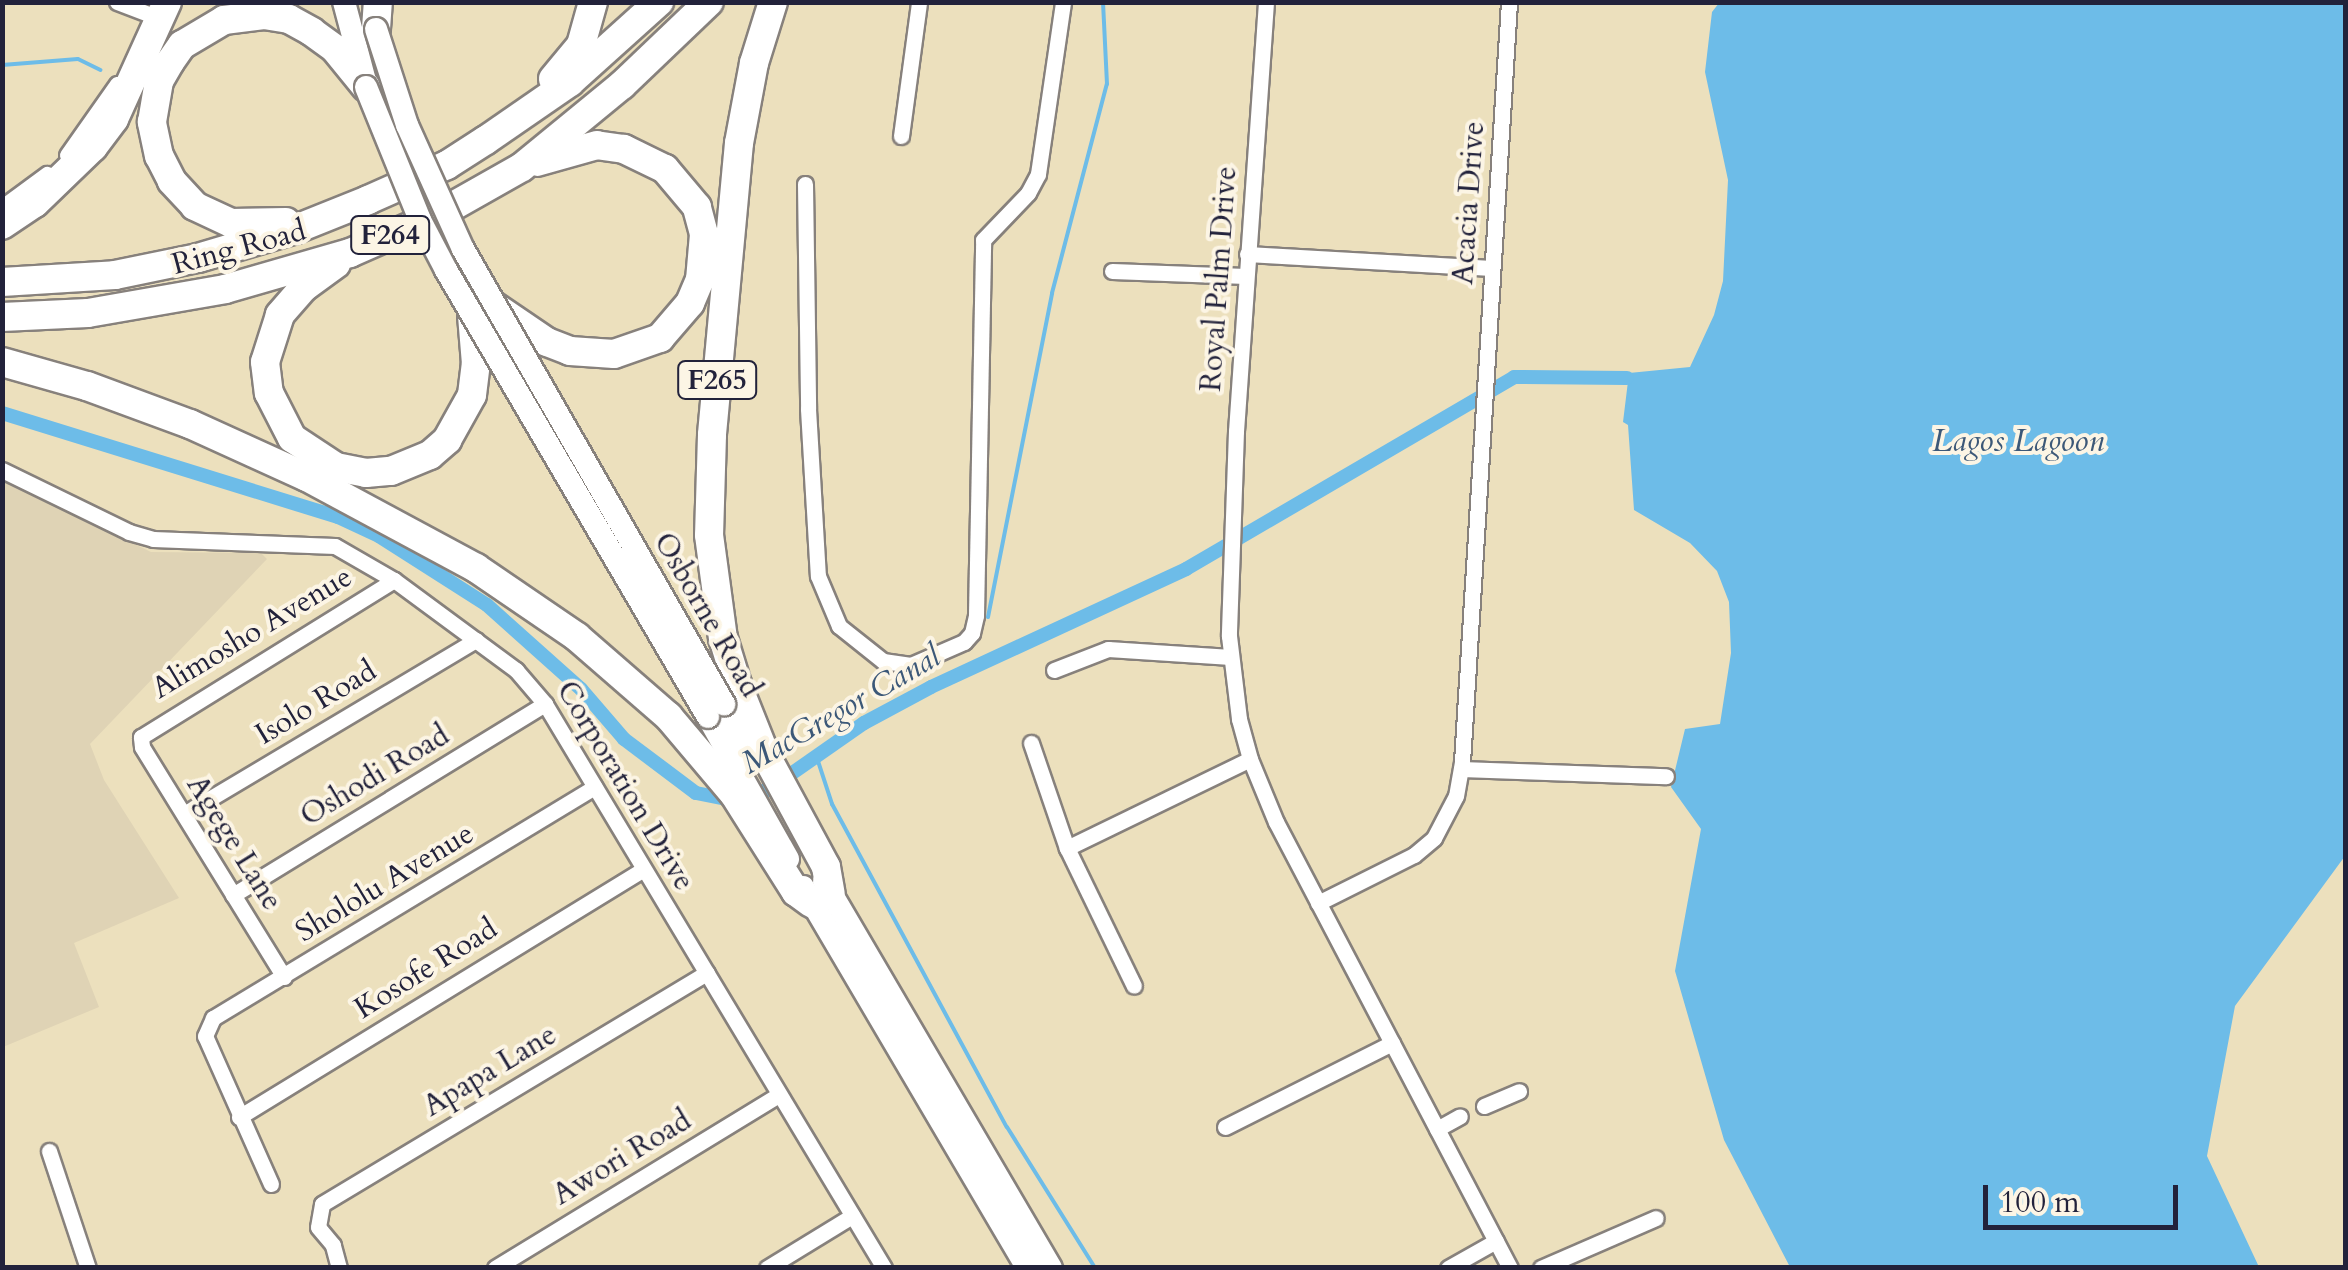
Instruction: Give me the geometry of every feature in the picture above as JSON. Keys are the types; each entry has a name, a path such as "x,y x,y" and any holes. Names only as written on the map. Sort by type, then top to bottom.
{"highway":[{"path":"518,118 529,98 560,72 581,46 593,2"},
{"name":"Ring Road","path":"2,282 115,275 198,258 265,240 447,165 610,50 660,2"},
{"name":"Ring Road","path":"2,317 88,313 170,300 350,252 439,214 522,167 622,85 709,2"},
{"name":"F265","path":"772,2 754,63 739,144 712,435 709,535 746,766 778,821 826,867 822,899"},
{"path":"2,224 66,176 103,134 135,78 156,6"},
{"name":"F265","path":"322,217 231,223 194,206 164,169 154,140 155,98 170,62 200,32 244,16 289,19 335,49 366,87"},
{"path":"350,252 304,287 280,316 265,362 276,414 292,438 336,467 366,473 391,471 430,455 447,440 472,394 483,310 570,350 614,354 641,348 675,324 700,280 704,234 697,207 684,187 649,158 624,148 578,148 522,167"},
{"path":"2,362 87,386 190,424 307,476 476,568 577,637 746,766 778,821 796,892 822,899"}],"main road":[{"name":"Osborne Road","path":"344,2 366,87 420,220 483,310 746,766"},
{"name":"Osborne Road","path":"375,11 421,160 483,310"},
{"name":"F265","path":"822,899 1027,1268"},
{"name":"F265","path":"822,899 1050,1268"}],"street":[{"path":"2,207 38,182 86,133 125,69 156,6 117,2"},
{"path":"901,136 918,2"},
{"path":"804,184 808,409 818,576 839,626 883,661 910,665 964,642 972,634 976,616 983,240 1028,193 1038,174 1062,2"},
{"name":"Royal Palm Drive","path":"1266,2 1247,254 1232,560 1231,657 1250,759 1276,822 1510,1268"},
{"name":"Acacia Drive","path":"1318,902 1414,855 1434,838 1456,796 1509,2"},
{"path":"1247,254 1492,268"},
{"path":"1112,271 1246,276"},
{"name":"Corporation Drive","path":"2,470 129,532 153,539 179,543 315,542 355,555 516,670 545,704 884,1268"},
{"name":"Alimosho Avenue","path":"141,737 394,580"},
{"name":"Isolo Road","path":"184,814 476,640"},
{"path":"1054,670 1108,649 1231,657"},
{"name":"Oshodi Road","path":"233,895 545,704"},
{"name":"Agege Lane","path":"141,737 142,748 284,977"},
{"path":"1032,743 1066,848 1134,986"},
{"path":"1066,848 1250,759"},
{"path":"1460,769 1666,776"},
{"name":"Shololu Avenue","path":"239,1116 205,1027 212,1018 594,786"},
{"name":"Kosofe Road","path":"239,1116 643,869"},
{"name":"Apapa Lane","path":"338,1268 332,1245 318,1227 316,1216 322,1204 707,973"},
{"path":"1225,1127 1392,1043"},
{"path":"1484,1106 1519,1090"},
{"name":"Awori Road","path":"495,1268 778,1095"},
{"path":"239,1116 271,1184"},
{"path":"1437,1129 1460,1116"},
{"path":"48,1151 88,1268"},
{"path":"768,1268 852,1216"},
{"path":"1541,1268 1656,1218"},
{"path":"1448,1268 1496,1241"}],"shaded area":[{"path":"3,480 151,552 261,553 267,559 90,744 104,780 179,898 74,943 99,1007 3,1047"}],"water":[{"name":"Lagos Lagoon","path":"1719,3 2345,3 2345,856 2235,1006 2207,1156 2259,1267 1790,1267 1724,1140 1675,971 1701,829 1671,787 1685,729 1720,724 1731,653 1729,602 1717,571 1690,543 1634,510 1628,425 1623,422 1629,373 1690,367 1714,315 1723,281 1728,180 1705,72 1712,12"}],"waterway":[{"path":"988,617 1052,293 1107,84 1103,2"},
{"path":"2,65 78,59 101,70"},
{"name":"MacGregor Canal","path":"2,413 338,517 379,536 487,605 581,689 624,739 696,793 732,800 768,790 864,723 931,687 1186,569 1514,377 1627,378"},
{"path":"816,755 832,804 1007,1127 1095,1268"}]}
